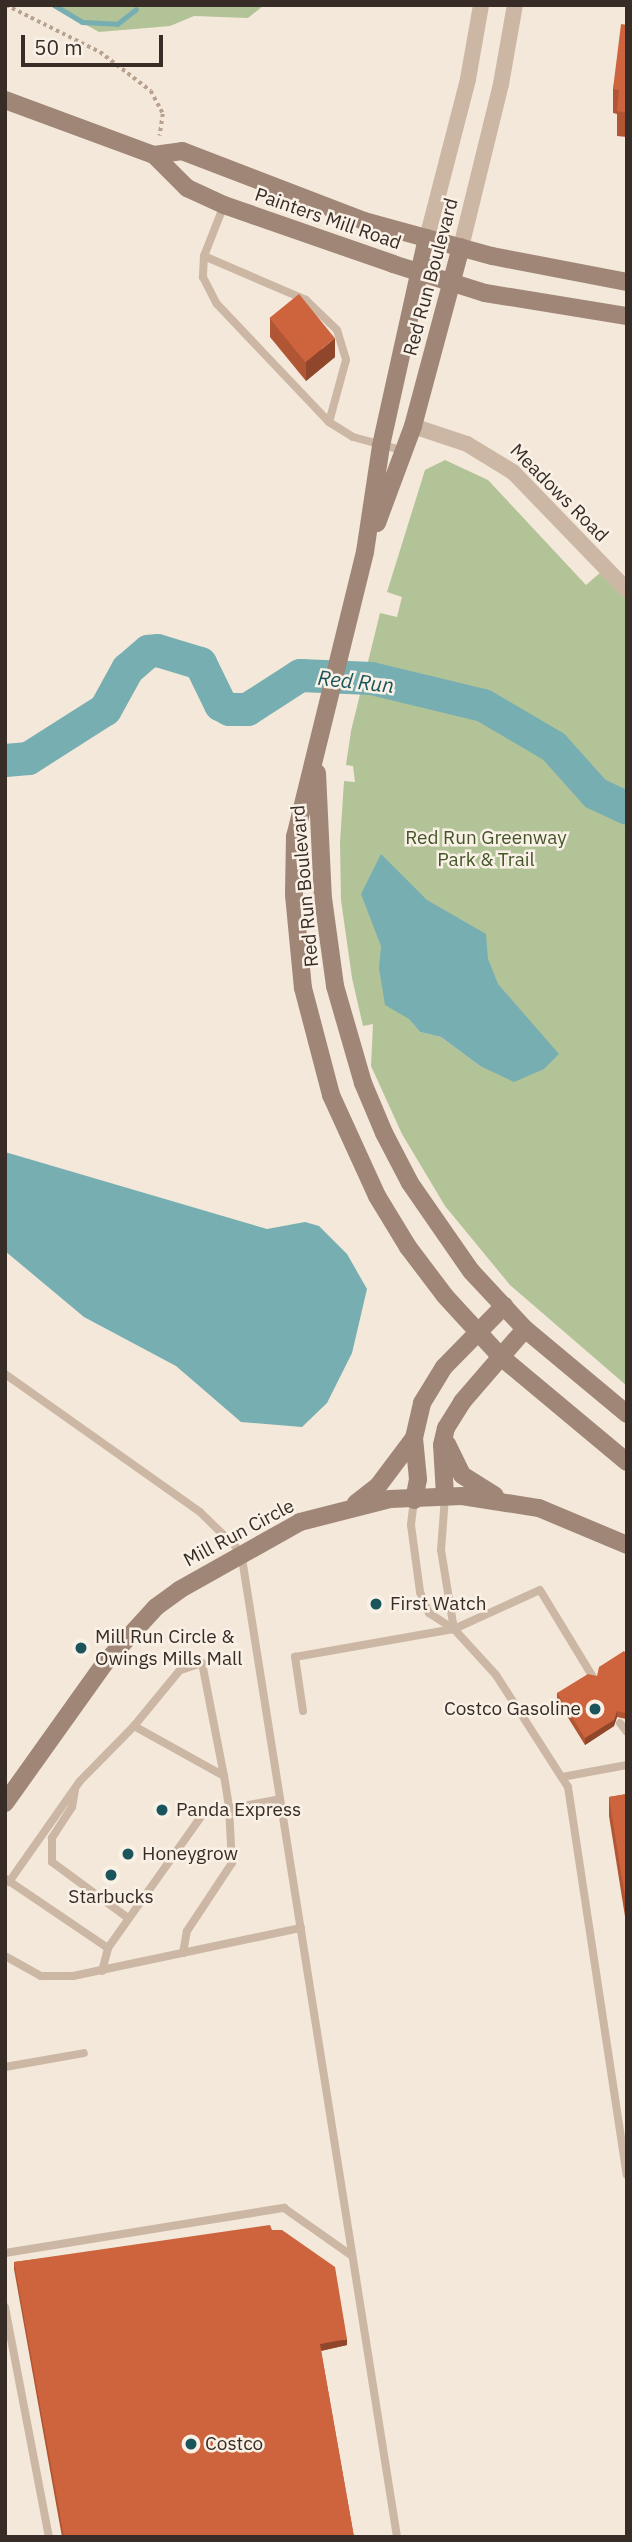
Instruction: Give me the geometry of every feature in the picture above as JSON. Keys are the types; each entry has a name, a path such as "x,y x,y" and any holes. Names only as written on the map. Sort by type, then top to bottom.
{"main road":[{"name":"Painters Mill Road","path":"5,100 154,155 187,188 224,205 485,293 627,316"},
{"name":"Painters Mill Road","path":"154,155 182,151 294,197 427,238 627,282"},
{"name":"Red Run Boulevard","path":"427,238 418,272 410,326 381,446 365,552 317,756 295,836 294,895 303,988 335,1106 377,1196 445,1296 501,1357 627,1462"},
{"name":"Red Run Boulevard","path":"365,552 413,426 449,281 461,247"},
{"name":"Red Run Boulevard","path":"317,756 327,939 335,986 363,1083 423,1204 471,1271 525,1329 627,1414"},
{"path":"414,1500 418,1479 414,1438 422,1403 433,1381 504,1306"},
{"path":"445,1495 442,1445 446,1428 462,1402 525,1329"},
{"path":"446,1428 447,1449 457,1469 501,1499"},
{"path":"349,1508 378,1486 414,1438"},
{"name":"Mill Run Circle","path":"5,1803 136,1626 178,1590 300,1522 390,1499 414,1500 445,1495 501,1499 576,1520 627,1545"}],"street":[{"name":"Red Run Boulevard","path":"427,238 468,79 481,5"},
{"name":"Red Run Boulevard","path":"461,247 501,84 515,5"},
{"name":"Meadows Road","path":"413,426 467,443 513,472 627,590"}],"lane":[{"path":"224,205 204,256 203,277 217,304 329,422 381,446 405,451"},
{"path":"204,256 306,300 337,330 346,360 329,422"},
{"path":"5,1374 200,1512 242,1552 397,2537"},
{"path":"445,1495 441,1550 454,1629"},
{"path":"414,1500 411,1525 421,1592 429,1613 454,1629 496,1675 568,1787 627,2175"},
{"path":"303,1711 295,1657 454,1629 540,1590 593,1677"},
{"path":"108,1948 7,1880 75,1787 134,1726 180,1670 202,1663 229,1807 232,1863 187,1931 183,1953"},
{"path":"620,1723 627,1732"},
{"path":"134,1726 224,1776"},
{"path":"562,1777 627,1765"},
{"path":"75,1787 72,1807 52,1838 52,1863 128,1918"},
{"path":"102,1970 108,1948 203,1814 280,1799"},
{"path":"5,1956 41,1976 102,1970 301,1928"},
{"path":"5,2067 84,2053"},
{"path":"5,2253 284,2208 352,2256"},
{"path":"5,2307 49,2537"}],"path":[{"path":"6,5 100,52 150,91 163,114 154,155"}],"green space":[{"path":"50,5 264,5 248,18 194,16 170,26 99,32"},
{"name":"Red Run Greenway Park & Trail","path":"445,460 488,480 586,585 601,572 627,599 627,1386 510,1285 445,1206 402,1134 371,1066 373,1024 363,1026 352,978 341,900 340,842 344,781 355,782 353,766 346,765 351,731 380,613 397,617 402,597 387,592 425,470","holes":["409,1019 523,1078 480,1066 441,1037 420,1032"]}],"water":[{"path":"381,854 427,900 486,934 488,959 498,984 559,1054 544,1069 514,1082 480,1066 441,1037 420,1032 409,1019 385,1005 379,968 381,946 361,894"},
{"path":"5,1152 267,1229 305,1222 319,1226 347,1254 367,1289 352,1353 327,1403 302,1427 241,1422 176,1366 84,1317 5,1251"}],"building":[{"path":"621,24 627,25 627,113 617,111 619,90 613,89"},
{"path":"299,294 335,338 305,362 269,318"},
{"name":"Costco Gasoline","path":"624,1651 627,1655 627,1712 617,1711 614,1720 585,1738 557,1693 588,1674 597,1676 599,1667"},
{"path":"627,1794 627,1910 609,1797"},
{"name":"Costco","path":"270,2225 272,2230 282,2230 335,2267 347,2339 320,2344 354,2537 64,2537 14,2262"}],"waterway":[{"path":"54,5 82,22 117,24 136,9"},
{"name":"Red Run","path":"5,760 28,758 105,709 127,669 148,651 157,650 200,663 220,704 229,709 247,709 300,675 371,678 483,705 553,746 595,793 627,808"}],"place":[{"name":"First Watch","path":"376,1604"},
{"name":"Mill Run Circle & Owings Mills Mall","path":"81,1648"},
{"name":"Costco Gasoline","path":"595,1709"},
{"name":"Panda Express","path":"162,1810"},
{"name":"Honeygrow","path":"128,1854"},
{"name":"Starbucks","path":"111,1875"},
{"name":"Costco","path":"191,2444"}]}
